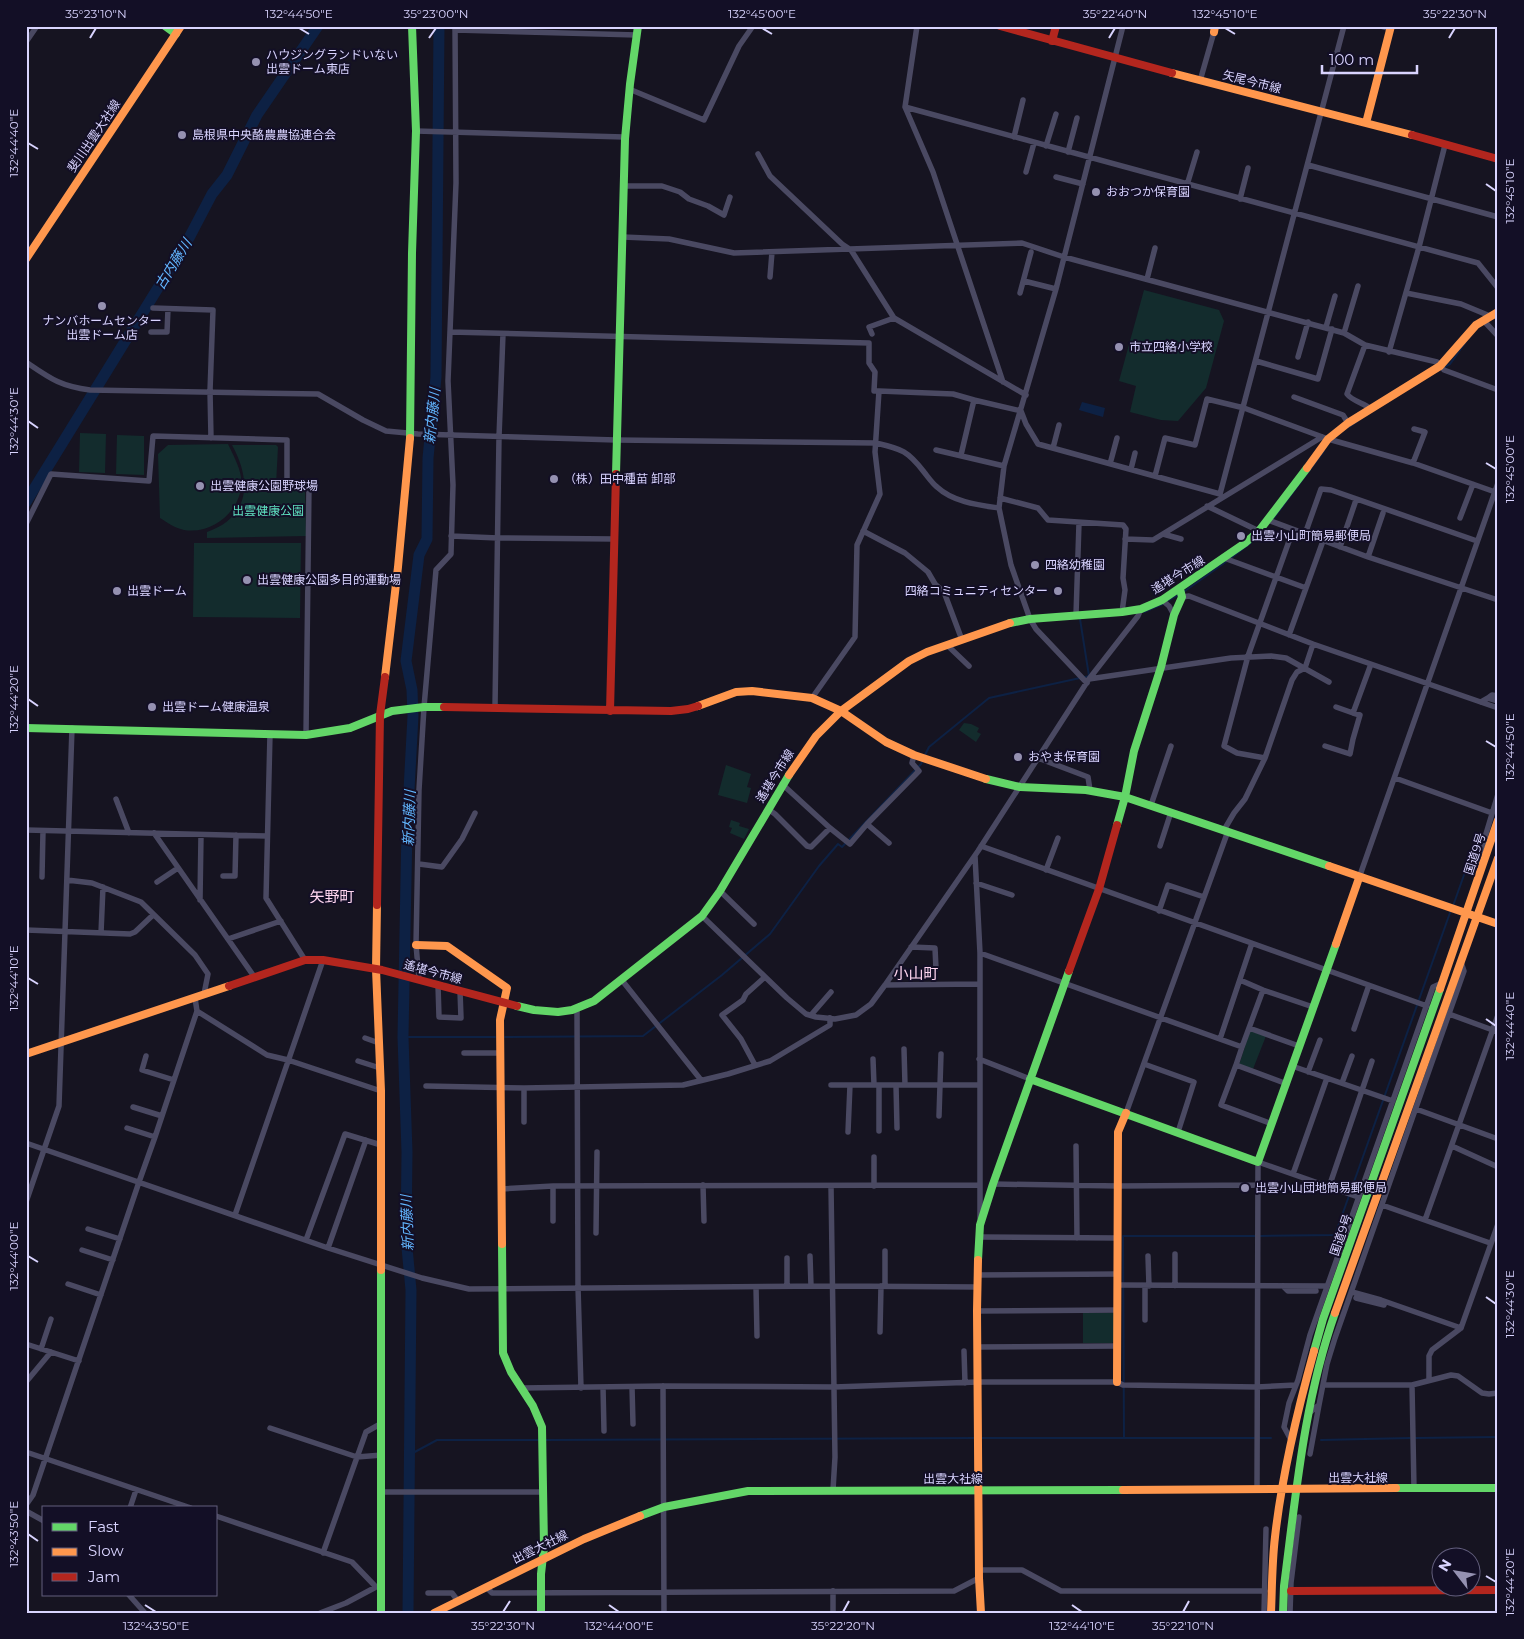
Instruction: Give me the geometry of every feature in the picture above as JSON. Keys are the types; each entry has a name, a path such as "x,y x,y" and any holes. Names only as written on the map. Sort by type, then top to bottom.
{"main road":[{"path":"164,26 176,34"},
{"name":"斐川出雲大社線","path":"26,258 181,26"},
{"path":"381,1613 379,1587 385,1266 379,1043 380,715 415,433 412,253 416,131 412,26"},
{"name":"矢尾今市線","path":"1000,26 1200,81 1498,159"},
{"path":"1052,41 1056,26"},
{"path":"1366,123 1391,28"},
{"path":"610,711 624,136 638,30"},
{"name":"遙堪今市線","path":"26,1054 306,960 323,960 379,970 551,1013 577,1009 594,1001 702,916 720,891 782,784 816,736 841,711 909,661 927,652 1006,624 1030,619 1140,609 1181,593 1258,531 1268,520 1325,438 1440,366 1471,330 1498,312"},
{"path":"981,1613 977,1311 980,1225 1030,1079 1099,889 1126,798 1134,751 1161,667 1181,593"},
{"path":"26,728 306,735 350,728 392,711 424,707 495,707 610,711 680,710 736,692 752,691 812,698 841,711 886,742 914,755 979,777 1020,787 1090,790 1151,805 1359,878 1498,924"},
{"name":"国道9号","path":"1271,1613 1274,1559 1282,1488 1302,1388 1346,1255 1467,914 1498,820"},
{"name":"国道9号","path":"1284,1613 1284,1586 1296,1519 1296,1489 1308,1415 1331,1326 1498,858"},
{"path":"1030,1079 1258,1162 1359,878"},
{"path":"416,945 447,946 507,988 500,1020 503,1353 509,1370 538,1413 542,1427 541,1613"},
{"path":"1117,1382 1118,1132 1126,1113"},
{"name":"出雲大社線","path":"434,1613 542,1558 626,1521 664,1507 748,1491 1498,1488"},
{"path":"1291,1591 1498,1590"}],"street":[{"path":"26,42 37,26"},
{"path":"629,89 704,120 739,46 753,26"},
{"path":"916,26 905,107 932,172 1003,382"},
{"path":"1088,681 1036,629 1030,619 1011,565 999,508 1004,466 1056,289 1123,26"},
{"path":"1221,495 1344,26"},
{"path":"1381,26 1391,28"},
{"path":"417,979 419,790 424,707 436,570 451,554 453,485 448,436 448,381 456,183 455,28 638,30"},
{"path":"1200,81 1214,29"},
{"path":"1014,138 1023,100"},
{"path":"905,107 1478,263 1498,288"},
{"path":"1046,146 1056,114"},
{"path":"1068,152 1077,118"},
{"path":"416,131 624,136"},
{"path":"1026,172 1034,143"},
{"path":"1389,352 1419,247 1445,145"},
{"path":"1187,185 1197,152"},
{"path":"758,154 770,176 842,244 851,250 894,318 1026,395"},
{"path":"1308,165 1498,217"},
{"path":"1240,199 1248,168"},
{"path":"1056,178 1083,184"},
{"path":"624,186 662,186 680,192 689,199 708,206 724,215 730,197"},
{"path":"623,237 669,239 734,253 1022,243 1064,257 1329,328 1344,333 1365,345 1438,362 1444,370 1498,390"},
{"path":"1147,279 1155,248"},
{"path":"770,277 772,252"},
{"path":"1020,293 1031,252"},
{"path":"1024,281 1056,289"},
{"path":"1344,333 1358,286"},
{"path":"1406,293 1462,304 1487,318 1498,336"},
{"path":"1256,361 1318,378 1335,296"},
{"path":"154,308 212,310 211,438"},
{"path":"151,332 167,332 168,308"},
{"path":"872,334 869,327 894,318"},
{"path":"1298,357 1308,322"},
{"path":"450,332 869,343 869,363 875,372 874,391 953,394 1021,411"},
{"path":"495,707 499,437 503,334"},
{"path":"1365,345 1347,394 1371,409"},
{"path":"26,362 58,383 72,388 90,390 318,394 386,431 448,436 876,443 901,449 915,460 937,488 955,499 976,505 999,508"},
{"path":"812,698 855,637 857,545 880,494 875,452 879,391"},
{"path":"1294,397 1343,415 1348,422"},
{"path":"1155,476 1164,438 1195,445 1207,399 1244,408 1325,438 1413,463 1496,492"},
{"path":"961,455 974,400"},
{"path":"1021,411 1026,424 1038,444 1221,495"},
{"path":"1053,448 1059,425"},
{"path":"1413,463 1425,432 1414,429"},
{"path":"26,524 51,474 149,481 154,436 286,440 287,485 309,486 306,735"},
{"path":"1110,464 1117,438"},
{"path":"1125,539 1153,540 1221,495 1325,438"},
{"path":"936,450 1004,466"},
{"path":"1131,469 1135,453"},
{"path":"1359,878 1498,483"},
{"path":"1460,518 1473,484"},
{"path":"1305,534 1321,489 1331,490 1478,541"},
{"path":"1000,498 1038,508 1048,520 1123,525 1126,529 1123,578 1125,590 1122,612"},
{"path":"1340,547 1356,500"},
{"path":"1207,506 1258,531"},
{"path":"1368,557 1383,513"},
{"path":"1268,520 1322,541 1498,600"},
{"path":"1076,616 1079,523"},
{"path":"1265,758 1237,753 1224,746 1248,656 1293,530"},
{"path":"864,531 905,552 928,572 935,584 944,592 962,640"},
{"path":"1163,534 1181,539"},
{"path":"451,536 614,539"},
{"path":"1289,635 1322,541"},
{"path":"1224,558 1306,588"},
{"path":"1181,593 1313,644 1498,708"},
{"path":"1162,600 1169,606 1174,615"},
{"path":"702,916 786,998 806,1014 830,1018 856,1015 871,1004 885,985 981,846 1088,681 1138,616 1140,609"},
{"path":"1126,1113 1162,1018 1226,830 1234,812 1245,799 1265,758 1292,680 1297,672 1305,668 1313,644"},
{"path":"947,645 969,666"},
{"path":"1088,681 1161,667 1189,666 1248,656 1271,656 1286,658 1329,682"},
{"path":"1353,713 1371,664"},
{"path":"1481,702 1492,694 1498,696"},
{"path":"1488,698 1498,701"},
{"path":"1325,746 1350,754 1352,739 1360,715 1336,707"},
{"path":"26,1202 59,1106 72,728"},
{"path":"270,734 266,898 306,960"},
{"path":"1151,805 1171,746"},
{"path":"782,784 850,844 918,771 912,763 914,755"},
{"path":"1038,758 1088,777 1090,790"},
{"path":"1395,778 1492,813"},
{"path":"1482,870 1479,857 1498,794"},
{"path":"116,799 129,833"},
{"path":"768,809 807,846 811,847 830,828"},
{"path":"1160,846 1171,812"},
{"path":"419,864 442,867 462,839 475,813"},
{"path":"867,824 889,843"},
{"path":"26,830 267,836"},
{"path":"42,878 43,831"},
{"path":"154,833 255,978"},
{"path":"200,900 201,835"},
{"path":"223,876 235,876 236,835"},
{"path":"1046,870 1058,838"},
{"path":"981,846 1426,1006"},
{"path":"974,856 980,953 980,1225"},
{"path":"157,882 178,868"},
{"path":"67,880 92,883 141,902 195,955 208,974 204,994"},
{"path":"976,883 1012,895"},
{"path":"1159,911 1168,885 1204,897"},
{"path":"101,933 103,887"},
{"path":"720,891 754,924"},
{"path":"26,930 130,934 135,932 153,915"},
{"path":"228,939 281,921"},
{"path":"1220,1038 1252,943"},
{"path":"910,947 935,948 936,969"},
{"path":"980,953 1242,1047"},
{"path":"235,1215 323,960"},
{"path":"1310,1454 1323,1385 1335,1338 1450,1014 1464,971 1461,962"},
{"path":"755,1065 741,1040 722,1015 743,1000 746,994 765,977"},
{"path":"621,979 701,1080"},
{"path":"1240,980 1262,990 1313,1007"},
{"path":"1292,1442 1284,1427 1289,1403 1326,1286 1426,1006 1433,988 1442,983"},
{"path":"885,985 980,984"},
{"path":"438,985 439,1017 460,1018 460,991"},
{"path":"1354,1029 1370,985"},
{"path":"1262,990 1221,1105 1272,1124"},
{"path":"810,1015 831,992"},
{"path":"26,1505 32,1495 46,1458 197,1011 195,998"},
{"path":"577,1009 578,1288 581,1388"},
{"path":"197,1011 267,1055 288,1060 381,1091"},
{"path":"1450,1014 1495,1031"},
{"path":"1425,1220 1495,1031 1498,1015"},
{"path":"426,1086 524,1088 683,1085 770,1060 830,1025 830,1018"},
{"path":"1249,1028 1298,1046"},
{"path":"365,1038 379,1043"},
{"path":"1308,1072 1320,1040"},
{"path":"904,1049 906,1085"},
{"path":"464,1053 500,1053"},
{"path":"939,1116 941,1054"},
{"path":"146,1056 142,1070 174,1080"},
{"path":"1342,1083 1352,1056"},
{"path":"873,1059 879,1131"},
{"path":"979,1059 1030,1079"},
{"path":"1408,1059 1412,1069"},
{"path":"1425,1060 1430,1072"},
{"path":"1329,1186 1372,1061"},
{"path":"358,1062 380,1068"},
{"path":"1144,1064 1194,1082 1178,1132"},
{"path":"1236,1065 1287,1084"},
{"path":"1292,1066 1393,1101"},
{"path":"1293,1174 1327,1078"},
{"path":"831,1085 980,1085"},
{"path":"848,1132 850,1085"},
{"path":"896,1085 897,1128"},
{"path":"524,1088 524,1122"},
{"path":"133,1107 162,1116"},
{"path":"1416,1110 1498,1139"},
{"path":"127,1128 155,1137"},
{"path":"306,1240 345,1134 382,1146"},
{"path":"328,1248 366,1140"},
{"path":"26,1143 328,1248 422,1278 469,1289 787,1286 978,1287"},
{"path":"1076,1146 1076,1238"},
{"path":"1452,1146 1498,1167"},
{"path":"596,1233 597,1152"},
{"path":"1374,1153 1378,1164"},
{"path":"1391,1154 1395,1167"},
{"path":"874,1157 874,1186"},
{"path":"1257,1490 1258,1162 1358,1197"},
{"path":"993,1184 1076,1186 1258,1185"},
{"path":"703,1185 704,1221"},
{"path":"502,1189 553,1186 980,1185"},
{"path":"553,1186 553,1221"},
{"path":"831,1186 834,1387 833,1490"},
{"path":"1382,1205 1490,1243"},
{"path":"1429,1380 1429,1356 1432,1350 1462,1328 1498,1224"},
{"path":"88,1229 120,1239"},
{"path":"979,1237 1118,1238"},
{"path":"1342,1242 1346,1255"},
{"path":"1360,1242 1363,1258"},
{"path":"82,1250 113,1260"},
{"path":"880,1332 885,1250"},
{"path":"1175,1254 1175,1286"},
{"path":"810,1256 811,1286"},
{"path":"1145,1320 1148,1256"},
{"path":"787,1258 787,1286"},
{"path":"978,1275 1118,1274"},
{"path":"68,1284 101,1295"},
{"path":"1118,1286 1326,1286"},
{"path":"1283,1286 1288,1291 1316,1290"},
{"path":"756,1287 757,1336"},
{"path":"1352,1292 1462,1328"},
{"path":"1356,1298 1384,1305 1389,1303"},
{"path":"977,1311 1118,1310"},
{"path":"41,1349 51,1319"},
{"path":"1331,1326 1335,1338"},
{"path":"1310,1336 1314,1349"},
{"path":"26,1344 79,1361"},
{"path":"978,1347 1118,1346"},
{"path":"26,1382 51,1352"},
{"path":"964,1352 965,1383"},
{"path":"1323,1385 1412,1385 1451,1375 1458,1376 1482,1393 1498,1393"},
{"path":"522,1388 662,1386 834,1387 978,1382 1117,1382 1123,1385 1257,1387 1296,1385"},
{"path":"1412,1385 1414,1489"},
{"path":"662,1386 664,1613"},
{"path":"603,1387 604,1431"},
{"path":"632,1387 633,1424"},
{"path":"1308,1415 1319,1405"},
{"path":"323,1553 366,1432 382,1423"},
{"path":"270,1428 357,1457 382,1455"},
{"path":"26,1452 185,1506"},
{"path":"131,1506 136,1490"},
{"path":"382,1492 543,1492"},
{"path":"26,1511 42,1520"},
{"path":"218,1517 352,1562 379,1587 320,1613"},
{"path":"1290,1613 1298,1529 1296,1519"},
{"path":"1264,1613 1266,1529"},
{"path":"1265,1571 1274,1559"},
{"path":"486,1587 492,1593 954,1590 979,1574 1022,1570 1061,1591 1265,1591"},
{"path":"833,1591 834,1613"},
{"path":"428,1593 452,1593 458,1601"},
{"path":"130,1596 145,1613"}],"green space":[{"path":"1144,290 1219,310 1224,321 1206,388 1178,421 1161,420 1130,412 1136,386 1119,381"},
{"path":"80,433 106,434 105,473 79,472"},
{"path":"117,435 144,436 144,475 116,474"},
{"name":"出雲健康公園野球場","path":"228,444 239,468 241,488 238,499 226,517 207,528 196,530 181,529 160,518 158,454 168,445"},
{"name":"出雲健康公園","path":"232,445 276,445 278,447 276,485 280,487 305,488 306,536 207,538 207,532 232,517 239,507 243,496 243,472"},
{"name":"出雲健康公園多目的運動場","path":"194,543 301,543 300,618 193,617"},
{"path":"964,723 979,728 977,732 981,734 976,742 959,730"},
{"path":"726,765 751,774 747,787 751,788 747,803 718,795"},
{"path":"731,820 740,823 739,826 749,829 744,839 730,833 732,828 729,827"},
{"path":"1250,1031 1266,1036 1253,1069 1239,1065"},
{"path":"1083,1313 1115,1313 1115,1340 1112,1343 1083,1343"}],"water":[{"path":"1082,402 1105,408 1103,417 1079,410"}],"waterway":[{"name":"古内藤川","path":"26,502 190,236 212,194 227,175 257,115 318,26"},
{"name":"新内藤川","path":"408,1613 411,1290 406,1237 407,1152 403,1037 407,827 413,716 412,690 406,661 419,555 427,539 428,458 436,377 439,26"},
{"path":"1444,367 1450,364 1465,343"},
{"path":"1349,427 1358,421"},
{"path":"1273,519 1324,451"},
{"path":"1231,558 1257,538"},
{"path":"1182,593 1227,561"},
{"path":"1167,601 1178,595"},
{"path":"1144,612 1163,604"},
{"path":"1080,619 1089,676 1085,677"},
{"path":"925,755 929,747 989,698 1080,678"},
{"path":"505,1037 643,1036 722,975 770,934 819,866 838,844 842,847 923,760"},
{"path":"1453,906 1470,858 1479,861"},
{"path":"1260,1236 1335,1235 1451,910"},
{"path":"403,1037 495,1037"},
{"path":"1124,1437 1123,1236 1255,1236"},
{"path":"1415,1438 1498,1437"},
{"path":"543,1440 976,1438"},
{"path":"981,1438 1271,1438"},
{"path":"1321,1440 1410,1438"},
{"path":"411,1454 437,1440 539,1440"}],"traffic: fast":[{"path":"165,26 176,34"},
{"path":"410,438 412,253 416,131 412,26"},
{"path":"616,474 625,139 638,26"},
{"path":"1010,623 1030,619 1122,612 1141,609 1162,600 1245,543 1259,531 1307,468"},
{"path":"1117,825 1125,797 1134,751 1161,667 1174,615 1182,597 1180,589"},
{"path":"26,728 306,735 350,728 392,711 424,707 444,707"},
{"path":"517,1006 558,1012 572,1010 594,1001 702,916 720,891 789,775"},
{"path":"986,779 1020,787 1086,790 1125,797 1329,866"},
{"path":"1030,1079 1258,1162 1336,944"},
{"path":"978,1260 980,1225 1069,971"},
{"path":"1314,1351 1323,1319 1440,989"},
{"path":"502,1244 503,1353 511,1372 533,1406 542,1427 544,1547 541,1574 541,1613"},
{"path":"381,1270 381,1613"},
{"path":"1283,1613 1284,1586 1302,1448 1324,1346 1335,1313"},
{"path":"1396,1488 1498,1488"},
{"path":"640,1516 664,1507 748,1491 1123,1490"}],"traffic: slow":[{"path":"26,259 181,26"},
{"path":"1214,32 1215,26"},
{"path":"1366,123 1391,26"},
{"path":"1172,73 1412,135"},
{"path":"1307,468 1328,439 1348,423 1440,366 1476,325 1498,312"},
{"path":"385,677 410,438"},
{"path":"789,775 816,736 841,711 909,661 927,652 1010,623"},
{"path":"698,706 736,692 752,691 812,698 841,711 886,742 914,755 986,779"},
{"path":"1440,989 1498,820"},
{"path":"1335,1313 1498,858"},
{"path":"1329,866 1498,924"},
{"path":"1336,944 1359,878"},
{"path":"377,905 376,969 381,1091 381,1270"},
{"path":"416,945 447,946 507,988 500,1020 502,1244"},
{"path":"26,1054 229,986"},
{"path":"1117,1382 1118,1132 1126,1113"},
{"path":"978,1260 979,1578 981,1613"},
{"path":"1271,1613 1274,1546 1278,1513 1296,1420 1314,1351"},
{"path":"1123,1490 1396,1488"},
{"path":"434,1613 584,1539 640,1516"}],"traffic: jam":[{"path":"1000,26 1172,73"},
{"path":"1052,41 1056,26"},
{"path":"1412,135 1498,159"},
{"path":"610,711 616,474"},
{"path":"377,905 380,715 385,677"},
{"path":"444,707 671,711 698,706"},
{"path":"1069,971 1099,889 1117,825"},
{"path":"229,986 305,960 323,960 382,970 517,1006"},
{"path":"1291,1591 1498,1590"}],"place":[{"name":"ハウジングランドいない 出雲ドーム東店","path":"256,62"},
{"name":"島根県中央酪農農協連合会","path":"182,135"},
{"name":"おおつか保育園","path":"1096,192"},
{"name":"ナンバホームセンター 出雲ドーム店","path":"102,306"},
{"name":"市立四絡小学校","path":"1119,347"},
{"name":"（株）田中種苗 卸部","path":"554,479"},
{"name":"出雲健康公園野球場","path":"200,486"},
{"name":"出雲小山町簡易郵便局","path":"1241,536"},
{"name":"四絡幼稚園","path":"1035,565"},
{"name":"出雲健康公園多目的運動場","path":"247,580"},
{"name":"出雲ドーム","path":"117,591"},
{"name":"四絡コミュニティセンター","path":"1058,591"},
{"name":"出雲ドーム健康温泉","path":"152,707"},
{"name":"おやま保育園","path":"1018,757"},
{"name":"出雲小山団地簡易郵便局","path":"1245,1188"}],"district":[{"name":"矢野町","path":"332,897"},
{"name":"小山町","path":"916,974"}]}
